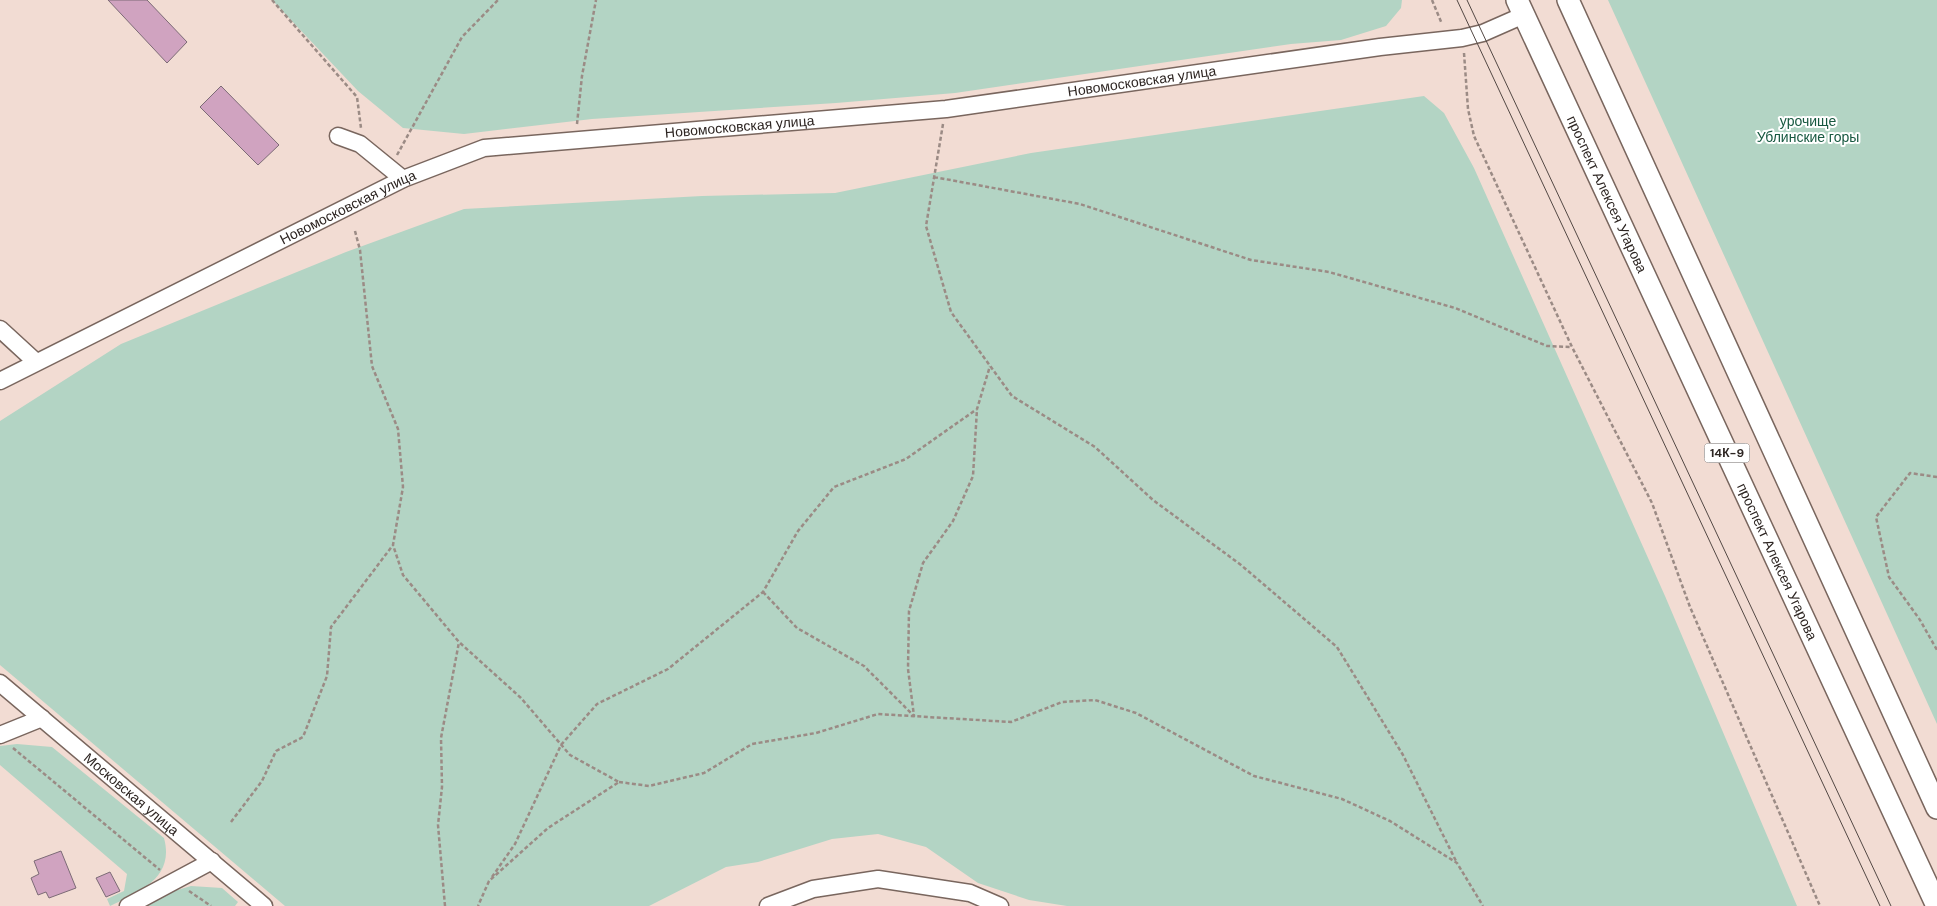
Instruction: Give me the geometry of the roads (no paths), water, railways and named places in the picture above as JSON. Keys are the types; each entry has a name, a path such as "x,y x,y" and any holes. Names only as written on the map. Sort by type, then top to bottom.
{"main road":[{"path":"1568,0 1937,808"},
{"name":"проспект Алексея Угарова","path":"1521,7 1937,906"}],"street":[{"name":"Новомосковская улица","path":"0,381 403,179 484,148 946,109 1456,38 1482,32 1521,7"},
{"path":"338,136 360,144 403,179"},
{"path":"0,329 36,362"},
{"name":"Московская улица","path":"0,683 264,906"},
{"path":"4,739 42,718"},
{"path":"128,906 212,861"},
{"path":"768,906 813,889 878,878 970,893 1000,906"}],"tram line":[{"path":"1457,0 1880,906"},
{"path":"1467,0 1891,906"}],"park label":[{"name":"урочище Ублинские горы","path":"1808,130"}]}
